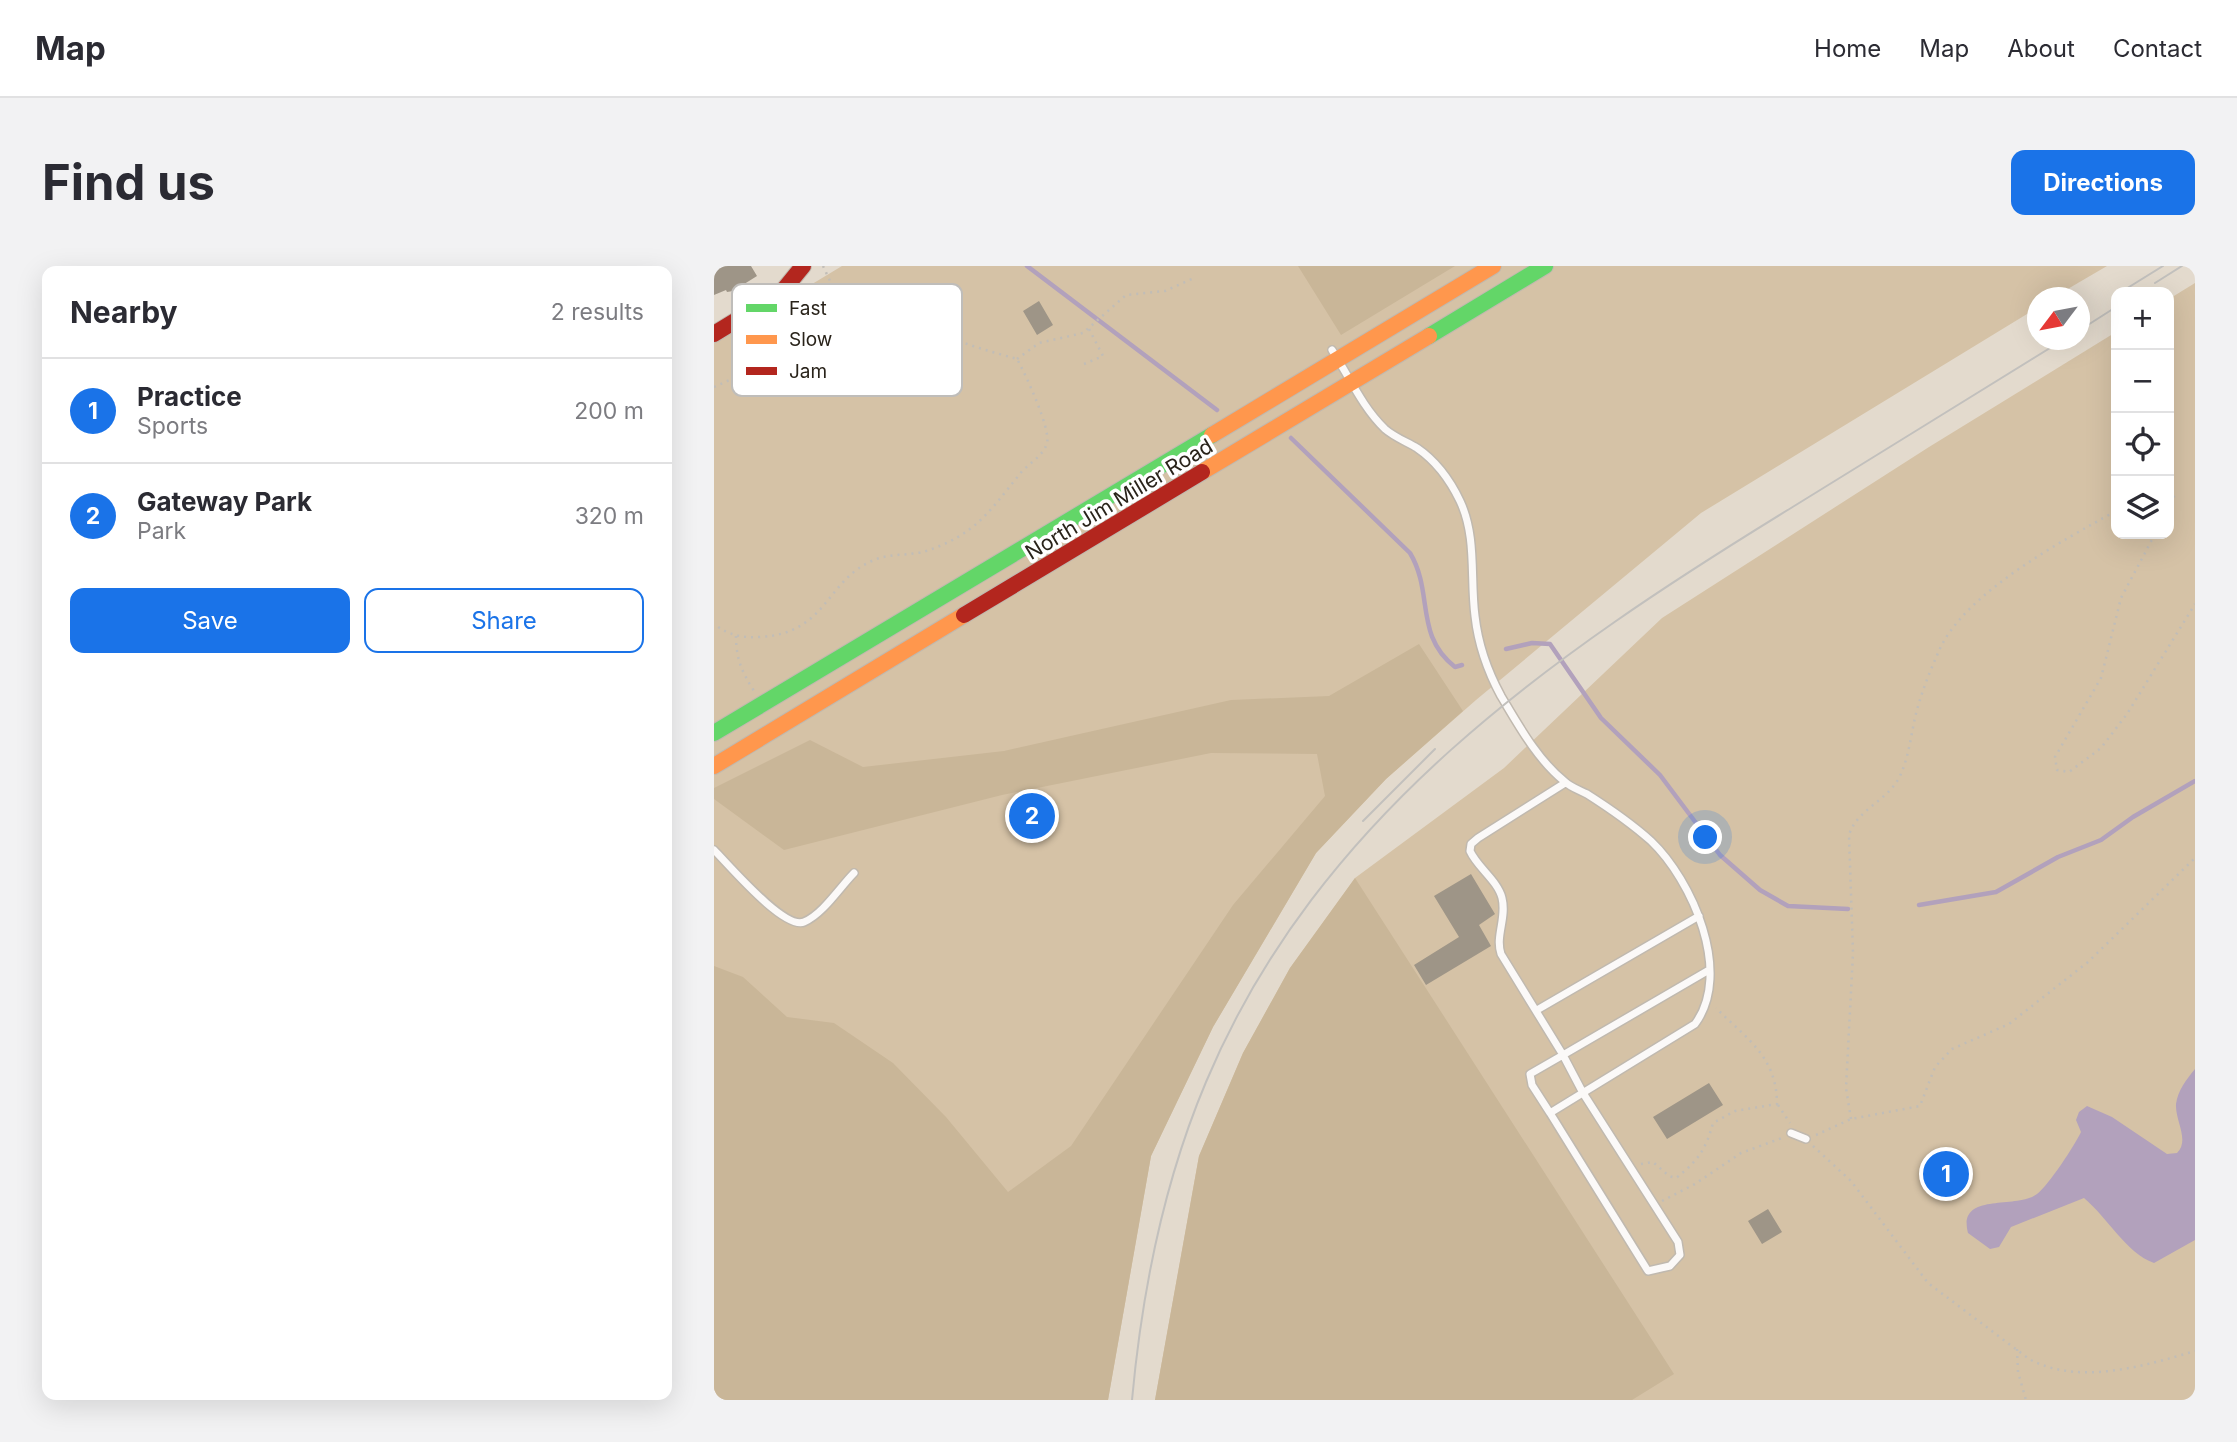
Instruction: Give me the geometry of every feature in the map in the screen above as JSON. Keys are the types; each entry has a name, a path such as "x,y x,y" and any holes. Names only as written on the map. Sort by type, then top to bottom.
{"main road":[{"path":"788,284 803,266"},
{"name":"North Jim Miller Road","path":"714,733 1335,355 1493,266"},
{"name":"North Jim Miller Road","path":"714,766 1353,384 1545,266"},
{"path":"714,334 732,323"},
{"path":"888,629 903,654"}],"lane":[{"path":"1335,355 1371,412 1387,430 1436,463 1461,502 1468,527 1475,617 1483,654 1495,684 1522,731 1565,783 1607,808 1651,841 1685,886 1699,916 1709,970 1708,999 1695,1024 1550,1113"},
{"path":"1565,783 1478,838 1471,844 1470,851 1502,897 1502,927 1497,942 1501,954 1537,1010 1563,1055 1583,1093 1678,1242 1681,1255 1670,1266 1648,1271 1532,1086 1530,1074 1563,1055 1709,970"},
{"path":"714,850 776,911 793,923 802,923 813,917 854,873"},
{"path":"1537,1010 1699,916"},
{"path":"1791,1133 1806,1139"}],"path":[{"path":"823,266 831,284"},
{"path":"1017,359 1039,343 1078,335 1089,329 1126,295 1165,291 1194,278"},
{"path":"1084,364 1103,356 1089,329"},
{"path":"714,624 736,636 788,633 817,615 858,568 877,559 926,551 953,539 986,518 1047,444 1047,436 1017,359 962,342"},
{"path":"714,387 732,379"},
{"path":"1851,1119 1846,1087 1853,953 1849,835 1854,820 1883,799 1898,780 1910,754 1918,704 1940,649 1955,623 1990,589 2111,514"},
{"path":"2152,539 2121,598 2101,678 2055,758 2057,770 2069,772 2101,748 2127,715 2195,604"},
{"path":"736,636 736,654 741,670 756,695"},
{"path":"2195,858 2066,979 2009,1024 1952,1049 1935,1068 1920,1106 1851,1119 1806,1139 1851,1181 1928,1283 1964,1312 2047,1369 2078,1372 2117,1370 2195,1351"},
{"path":"1656,1204 1695,1184 1741,1153 1791,1133 1791,1126 1777,1104 1775,1074 1763,1055 1708,999"},
{"path":"1632,1170 1645,1161 1653,1162 1668,1176 1676,1178 1697,1161 1707,1147 1713,1123 1735,1111 1777,1104"},
{"path":"2018,1349 2018,1373 2026,1400"}],"shaded area":[{"path":"842,266 2107,266 2071,287 2027,287 2027,314 1701,513 1476,700 1386,779 1316,853 1213,1027 1151,1156 1108,1400 714,1400 714,343 732,332 732,396 962,396 962,284 812,284"},
{"path":"1298,266 1455,266 1341,335"},
{"path":"2195,283 2195,1400 1155,1400 1199,1156 1243,1053 1290,968 1355,878 1504,768 1662,618 1929,447 2111,335 2111,539 2174,539 2174,296"},
{"path":"1419,644 1463,711 1386,779 1316,853 1213,1027 1151,1156 1108,1400 714,1400 714,966 743,977 787,1017 834,1023 893,1063 946,1117 1008,1192 1071,1146 1233,905 1325,796 1317,754 1211,753 1002,795 784,850 714,799 714,788 810,740 863,767 1004,751 1231,700 1329,696"},
{"path":"1355,878 1674,1374 1632,1400 1155,1400 1199,1156 1243,1053 1290,968"},
{"path":"2195,1069 2195,1240 2154,1263 2126,1243 2084,1198 2011,1227 1999,1247 1990,1249 1968,1233 1967,1220 1971,1211 1980,1206 2028,1199 2042,1190 2078,1138 2081,1132 2076,1120 2079,1112 2087,1106 2112,1117 2167,1154 2177,1153 2182,1142 2176,1110 2177,1099"}],"building":[{"path":"714,266 751,266 757,276 744,284 732,284 732,291 726,290 714,295"},
{"path":"1039,301 1053,325 1037,335 1023,311"},
{"path":"1471,874 1495,914 1479,925 1491,946 1426,985 1414,965 1459,937 1434,896"},
{"path":"1709,1083 1723,1105 1667,1139 1653,1117"},
{"path":"1768,1209 1782,1232 1762,1244 1748,1221"}],"waterway":[{"path":"1027,266 1217,410"},
{"path":"1291,438 1410,553 1417,568 1434,641 1442,655 1455,667 1462,665"},
{"path":"1506,649 1532,643 1550,644 1601,718 1660,775 1720,855 1760,890 1788,906 1848,909"},
{"path":"1919,905 1996,892 2058,857 2101,840 2133,817 2195,781"}],"tram line":[{"path":"2129,287 2163,266"},
{"path":"2155,283 2182,266"},
{"path":"2090,324 2111,310"},
{"path":"1132,1400 1148,1278 1166,1198 1206,1082 1254,987 1311,900 1378,822 1451,750 1531,683 1615,622 1702,564 2047,350"},
{"path":"1363,821 1435,749"}],"traffic: fast":[{"path":"1429,336 1545,266"},
{"path":"714,733 1212,435"}],"traffic: slow":[{"path":"1212,435 1493,266"},
{"path":"1202,472 1429,336"},
{"path":"714,766 964,615"}],"traffic: jam":[{"path":"788,284 803,266"},
{"path":"714,334 732,323"},
{"path":"964,615 1202,472"}],"place":[{"name":"Gateway Park","path":"1032,816"},
{"name":"Practice","path":"1946,1174"}]}
